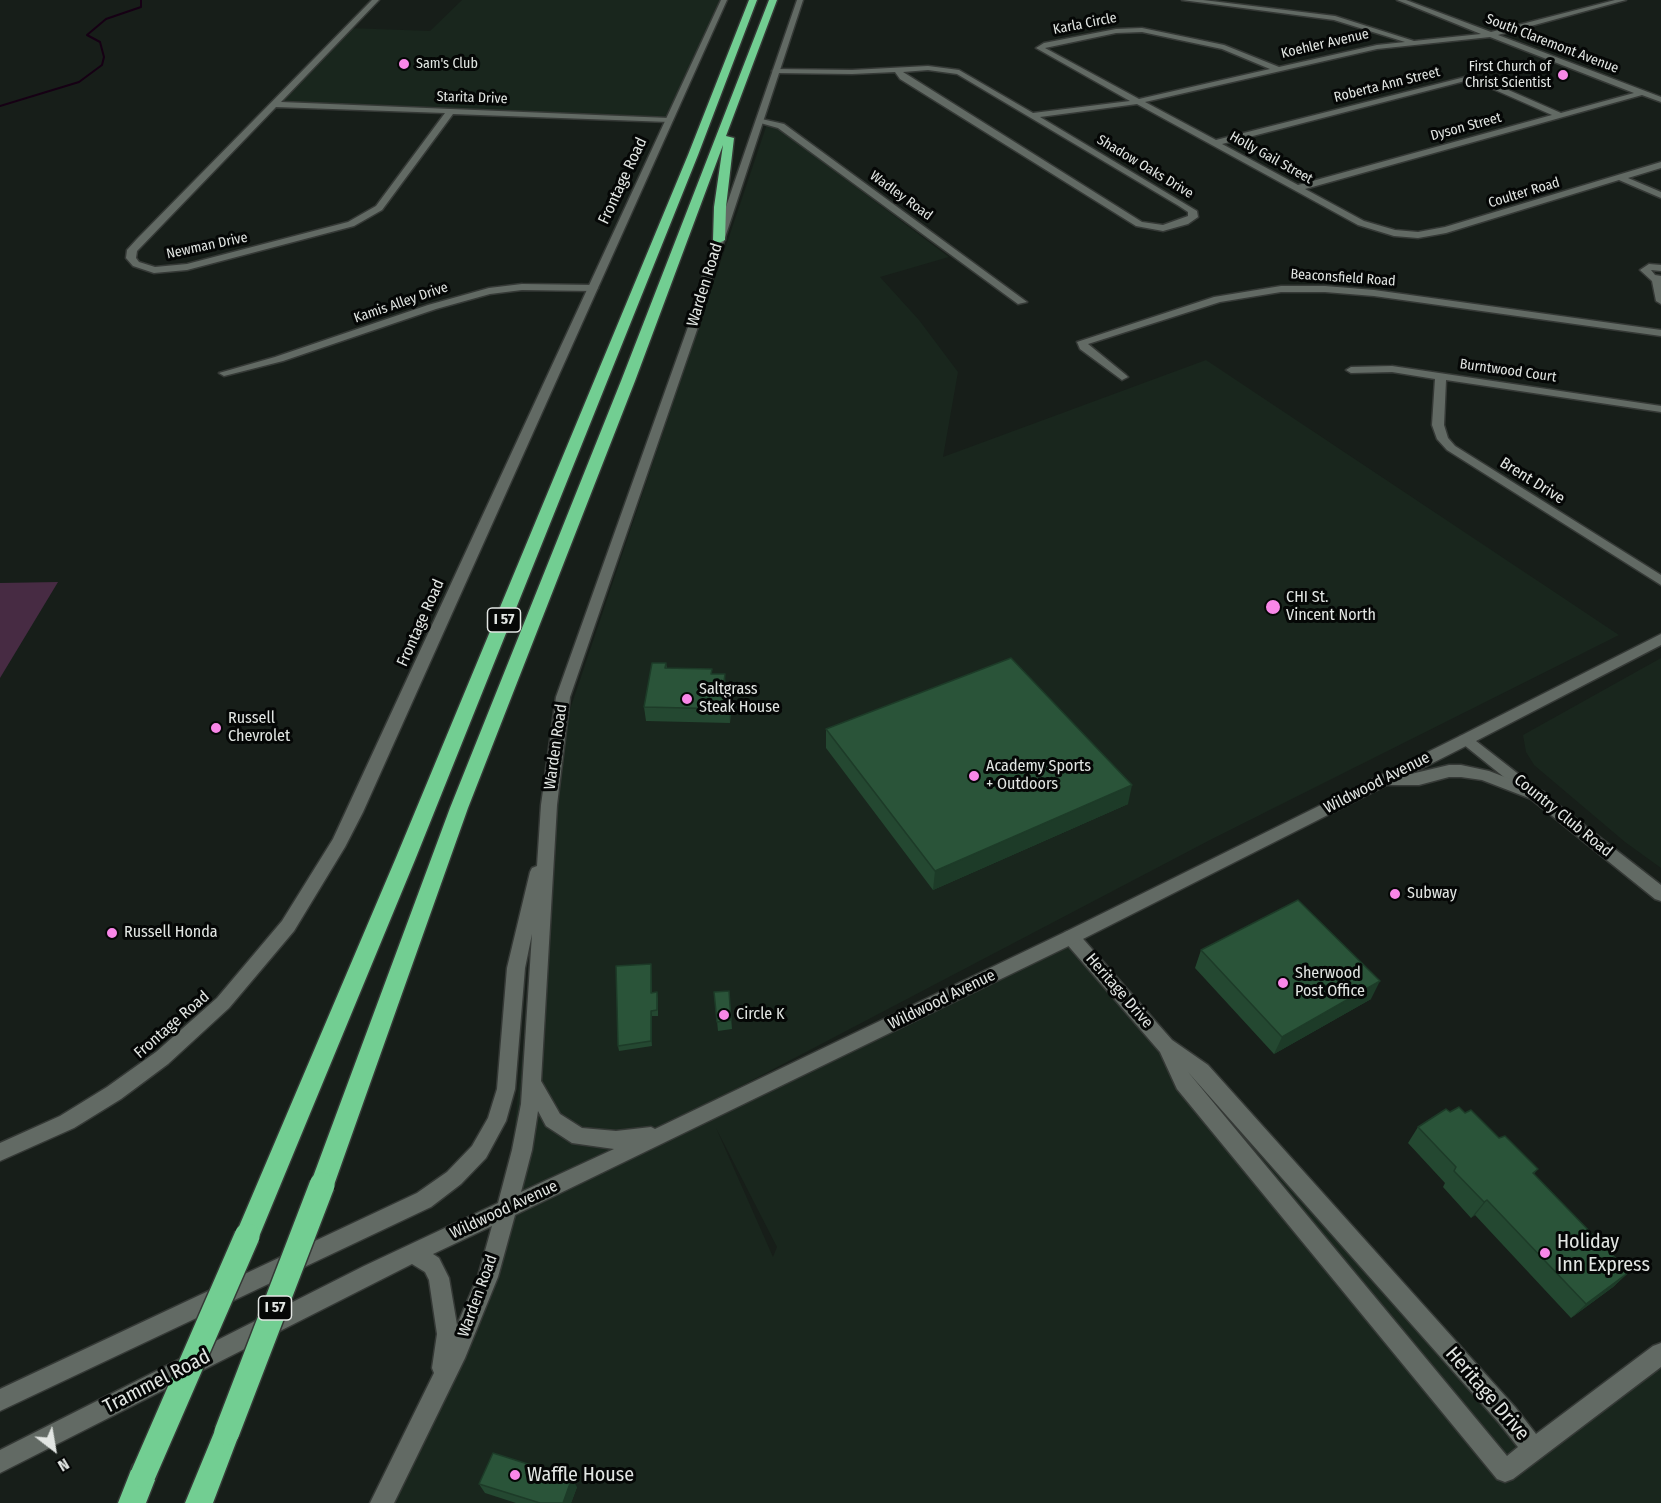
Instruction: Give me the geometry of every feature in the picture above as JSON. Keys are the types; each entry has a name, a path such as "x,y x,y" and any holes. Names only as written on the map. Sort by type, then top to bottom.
{"highway":[{"name":"I 57","path":"132,1503 423,817 693,155 753,0"},
{"name":"I 57","path":"199,1503 322,1185 459,808 628,381 772,2"},
{"path":"719,240 720,207 733,107"}],"street":[{"name":"Newman Drive","path":"376,0 140,241 132,250 131,257 136,264 154,270 187,267 351,224 379,208 451,111"},
{"name":"Frontage Road","path":"3,1152 67,1122 114,1093 162,1058 223,1003 288,926 339,843 355,812 724,0"},
{"name":"Warden Road","path":"382,1503 457,1350 488,1277 522,1150 532,1083 553,760 563,697 693,327 719,240 800,0"},
{"path":"1185,0 1335,18 1413,42"},
{"name":"South Claremont Avenue","path":"1400,0 1661,100"},
{"name":"Koehler Avenue","path":"1033,115 1136,102 1358,50 1490,35 1623,0"},
{"name":"Karla Circle","path":"1136,102 1040,48 1044,45 1116,31 1142,30 1224,46 1277,69"},
{"name":"Shadow Oaks Drive","path":"776,71 852,72 935,68 959,72 1182,204 1192,211 1193,217 1185,222 1162,228 1139,224 903,77 897,70"},
{"name":"Roberta Ann Street","path":"1216,143 1465,79 1478,80 1559,115"},
{"name":"Dyson Street","path":"1297,188 1559,115 1661,92"},
{"name":"Holly Gail Street","path":"1136,102 1361,223 1394,233"},
{"name":"Starita Drive","path":"274,104 669,120"},
{"name":"Wadley Road","path":"760,120 781,126 1022,302"},
{"name":"Coulter Road","path":"1394,233 1418,235 1446,231 1661,165"},
{"path":"1621,177 1661,195"},
{"path":"1661,268 1649,267 1645,270 1647,275 1659,280 1661,301"},
{"name":"Kamis Alley Drive","path":"224,374 279,359 432,307 489,291 522,286 593,288"},
{"name":"Beaconsfield Road","path":"1122,377 1084,347 1082,342 1218,299 1281,289 1325,289 1374,293 1661,333"},
{"name":"Burntwood Court","path":"1351,370 1392,369 1661,409"},
{"name":"Brent Drive","path":"1441,377 1438,425 1443,439 1451,448 1661,581"},
{"name":"Wildwood Avenue","path":"219,1351 412,1253 663,1135 1071,937 1661,639"},
{"name":"Country Club Road","path":"1465,740 1661,894"},
{"path":"1382,780 1419,779 1449,771 1461,771 1484,775 1539,796"},
{"path":"0,1400 424,1200 454,1178 479,1152 497,1121 506,1089 516,968 547,832"},
{"name":"Heritage Drive","path":"1071,937 1166,1046 1201,1071 1507,1416 1534,1450 1504,1471 1184,1083 1166,1046"},
{"path":"532,1083 553,1120 579,1137 616,1140 663,1135"},
{"path":"412,1253 432,1265 439,1278 448,1334 440,1383"},
{"name":"Trammel Road","path":"0,1462 219,1351"},
{"path":"1534,1450 1661,1354"}],"shaded area":[{"path":"462,0 724,0 669,120 274,104 349,28 430,31"},
{"path":"768,121 949,257 880,277 919,320 958,372 943,457 1206,360 1619,635 1210,840 524,1200 1071,937 1534,1450 1661,1354 1661,1503 380,1503 488,1277 506,1209 553,760","holes":["716,1128 777,1247 773,1257"]},
{"path":"58,582 0,678 0,583"},
{"path":"1661,658 1661,868 1625,842 1534,765 1526,752 1523,735"}],"building":[{"name":"Academy Sports + Outdoors","path":"1011,658 1132,785 935,871 826,729"},
{"name":"Saltgrass Steak House","path":"652,663 666,663 665,668 712,669 711,674 725,674 722,696 730,696 729,709 644,707"},
{"name":"Sherwood Post Office","path":"1298,900 1380,981 1282,1037 1201,950"},
{"path":"651,964 651,993 657,992 657,1010 651,1011 651,1041 618,1046 616,966"},
{"name":"Circle K","path":"729,991 731,1020 717,1022 714,992"},
{"path":"1459,1107 1465,1113 1471,1110 1499,1138 1505,1136 1538,1169 1533,1173 1629,1272 1586,1304 1487,1200 1484,1202 1454,1171 1456,1167 1418,1127 1446,1109 1450,1112"},
{"name":"Waffle House","path":"493,1453 572,1478 563,1503 540,1503 479,1484"}],"waterway":[{"path":"0,106 79,82 102,65 104,57 100,42 87,35 106,19 141,7 141,0"}],"place":[{"name":"Sam's Club","path":"404,64"},
{"name":"First Church of Christ Scientist","path":"1563,75"},
{"name":"CHI St. Vincent North","path":"1273,607"},
{"name":"Saltgrass Steak House","path":"687,699"},
{"name":"Russell Chevrolet","path":"216,728"},
{"name":"Academy Sports + Outdoors","path":"974,776"},
{"name":"Subway","path":"1395,894"},
{"name":"Russell Honda","path":"112,933"},
{"name":"Sherwood Post Office","path":"1283,983"},
{"name":"Circle K","path":"724,1015"},
{"name":"Holiday Inn Express","path":"1545,1253"},
{"name":"Waffle House","path":"515,1475"}]}
